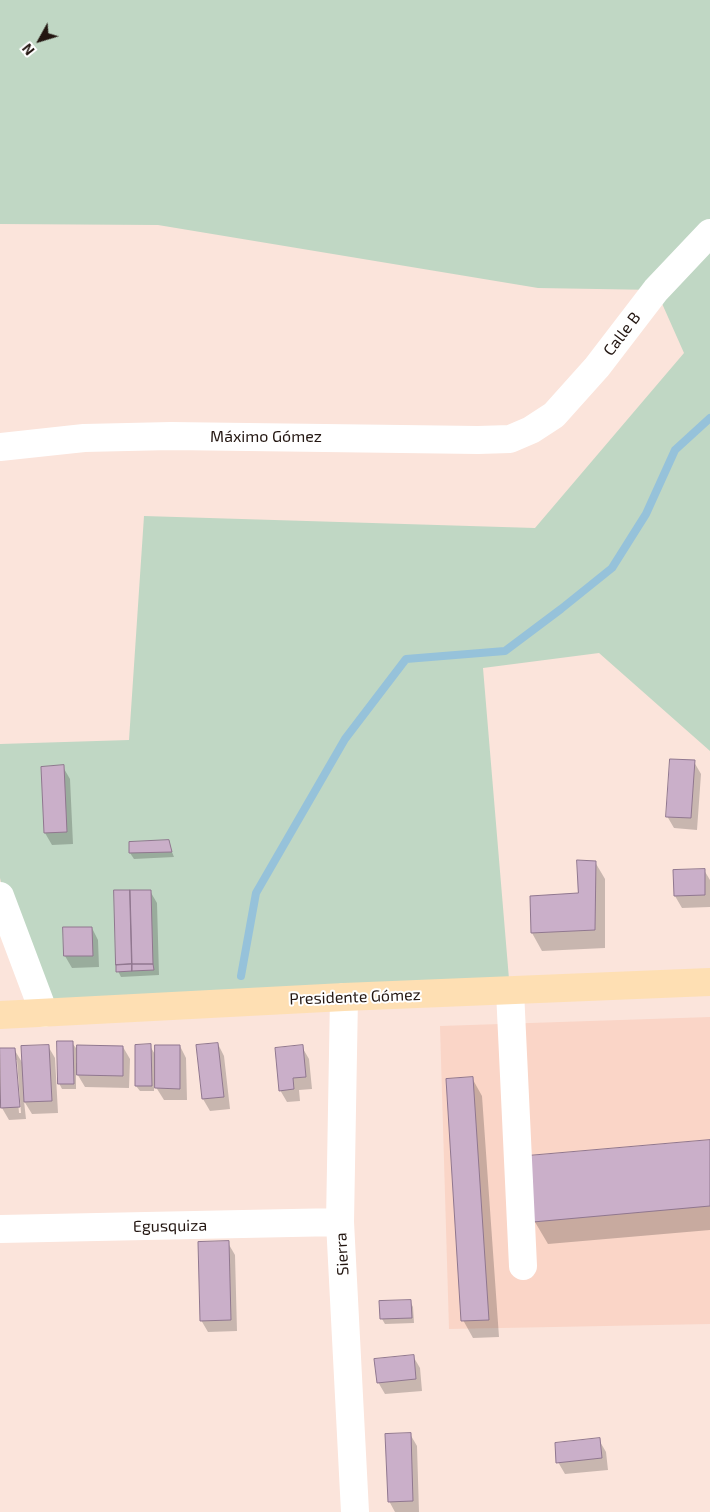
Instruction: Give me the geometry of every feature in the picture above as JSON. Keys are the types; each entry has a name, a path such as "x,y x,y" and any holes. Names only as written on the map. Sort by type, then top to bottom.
{"main road":[{"name":"Presidente Gómez","path":"0,1015 344,997 710,982"}],"street":[{"name":"Calle B","path":"531,430 554,415 597,367 656,290 710,233"},
{"name":"Máximo Gómez","path":"0,447 84,438 171,436 510,439 531,430"},
{"path":"0,896 44,1013"},
{"path":"510,991 523,1266"},
{"name":"Sierra","path":"344,997 340,1222 355,1512"},
{"name":"Egusquiza","path":"0,1229 340,1222"}],"shaded area":[{"path":"710,1017 710,1324 449,1329 440,1026"}],"green space":[{"path":"0,0 710,0 710,751 599,653 483,668 510,991 33,1014 0,878 0,744 129,740 144,516 535,528 684,353 656,290 538,288 158,225 0,224"}],"building":[{"path":"670,759 695,760 691,818 666,817"},
{"path":"64,765 67,832 44,833 41,767"},
{"path":"169,840 172,852 129,853 129,842"},
{"path":"577,860 596,861 595,930 531,933 530,896 578,893"},
{"path":"705,869 705,895 674,896 673,870"},
{"path":"114,890 130,890 132,964 116,965"},
{"path":"130,890 151,890 153,964 132,964"},
{"path":"63,927 92,927 93,956 64,956"},
{"path":"132,964 153,964 154,970 132,971"},
{"path":"132,964 132,971 116,972 116,965"},
{"path":"57,1041 73,1041 74,1084 58,1084"},
{"path":"218,1043 224,1097 202,1099 196,1045"},
{"path":"151,1044 152,1086 135,1086 135,1045"},
{"path":"49,1045 52,1101 24,1102 21,1046"},
{"path":"77,1045 123,1046 123,1076 77,1075"},
{"path":"155,1045 180,1045 180,1089 155,1088"},
{"path":"303,1045 306,1077 293,1078 294,1089 279,1091 275,1048"},
{"path":"0,1048 15,1048 20,1107 1,1108"},
{"path":"473,1077 489,1320 461,1321 446,1079"},
{"path":"710,1140 710,1206 533,1222 527,1156"},
{"path":"229,1241 231,1320 200,1321 198,1242"},
{"path":"411,1300 412,1318 380,1319 379,1301"},
{"path":"414,1355 416,1379 377,1383 374,1359"},
{"path":"411,1433 413,1501 388,1502 385,1434"},
{"path":"600,1438 602,1458 556,1463 555,1443"}],"waterway":[{"path":"241,976 256,893 345,739 406,659 505,651 561,609 612,568 646,514 675,450 710,418"}]}
